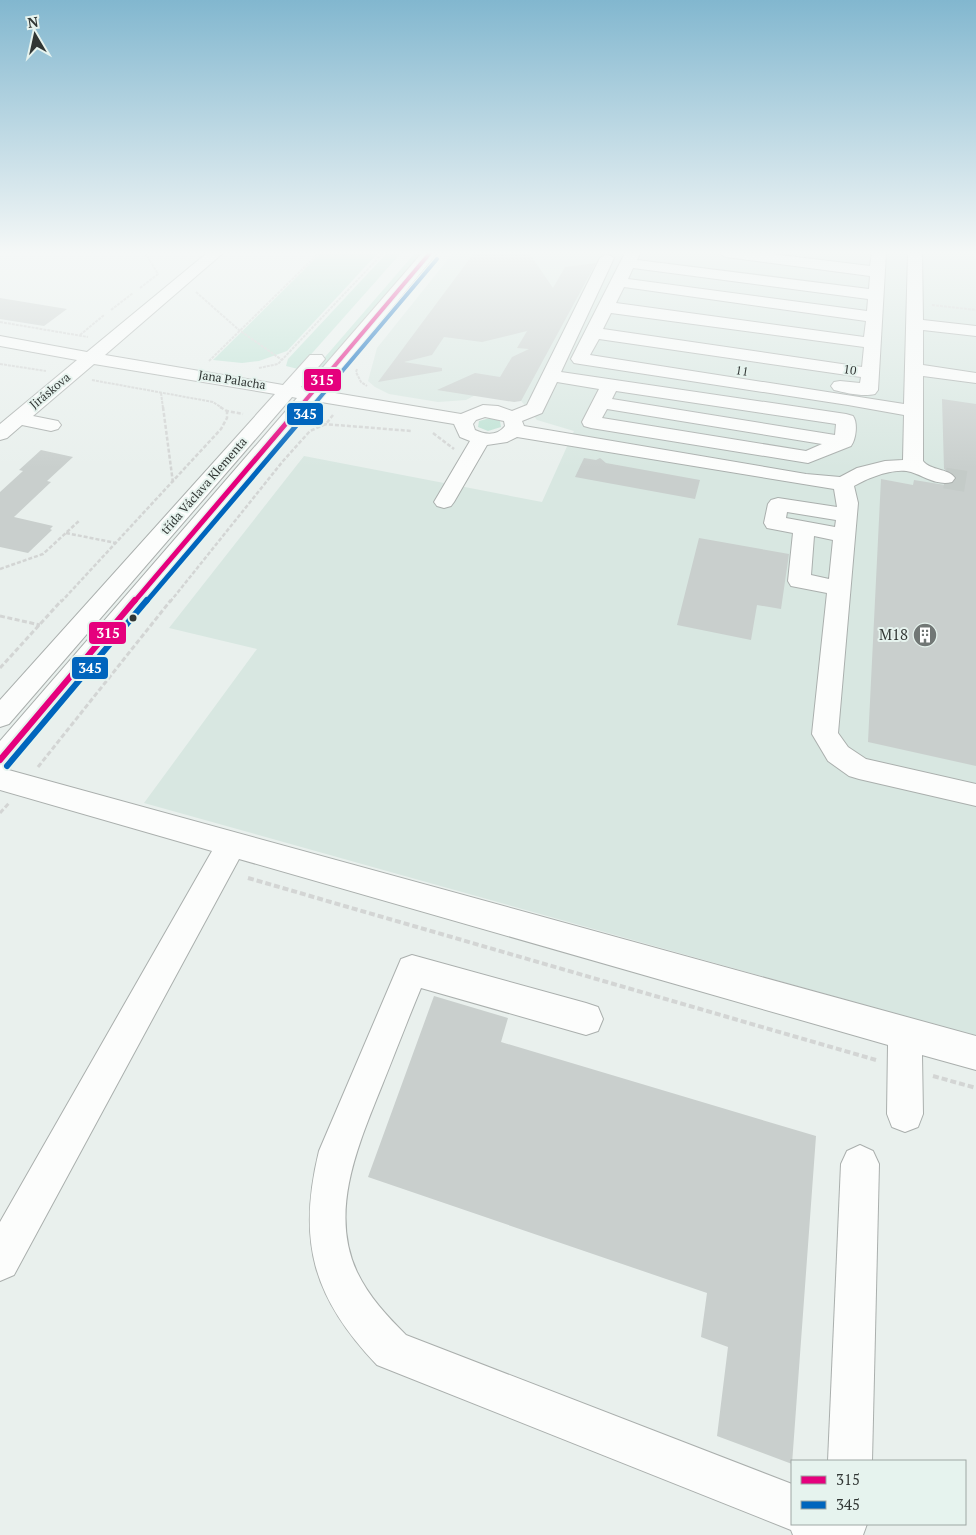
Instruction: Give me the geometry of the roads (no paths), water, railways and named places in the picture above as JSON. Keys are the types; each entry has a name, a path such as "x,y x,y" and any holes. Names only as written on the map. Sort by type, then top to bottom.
{"street":[{"name":"Jiráskova","path":"0,434 131,325"},
{"name":"třída Václava Klementa","path":"0,760 369,325"},
{"path":"576,325 535,409 513,424 503,437 481,439 467,433 463,424 465,420 475,413 491,411 513,424 570,440 806,480 843,484 864,472 915,466"},
{"path":"597,325 580,359 717,325"},
{"path":"757,325 848,399 912,411"},
{"path":"844,325 874,327"},
{"path":"844,325 874,327"},
{"path":"844,325 874,327"},
{"name":"11","path":"844,325 874,327"},
{"path":"914,325 912,462 915,466 929,474 945,478"},
{"path":"920,325 976,331"},
{"name":"Jana Palacha","path":"0,341 90,358 311,393 465,420"},
{"name":"třída Václava Klementa","path":"0,717 326,348"},
{"path":"914,369 976,378"},
{"path":"551,376 846,420 844,442"},
{"path":"610,385 591,422 808,457 844,442"},
{"path":"712,442 726,402"},
{"path":"601,403 844,442"},
{"path":"18,419 50,426"},
{"path":"444,502 481,439"},
{"path":"843,484 848,503 825,734 838,754 859,768 976,796"},
{"path":"778,504 846,525 804,528 775,523 778,504"},
{"path":"804,528 799,581 840,588"},
{"path":"13,793 231,844 976,1053"},
{"path":"0,1260 231,844"},
{"path":"586,1019 412,970 337,1151 330,1177 326,1205 327,1233 332,1262 341,1287 355,1310 372,1332 392,1350 791,1507"},
{"path":"905,1034 905,1114"},
{"path":"850,1460 860,1164"},
{"path":"813,1525 821,1535"}],"tunnel":[{"path":"945,478 976,483"}],"place":[{"name":"M18","path":"925,635"}]}
